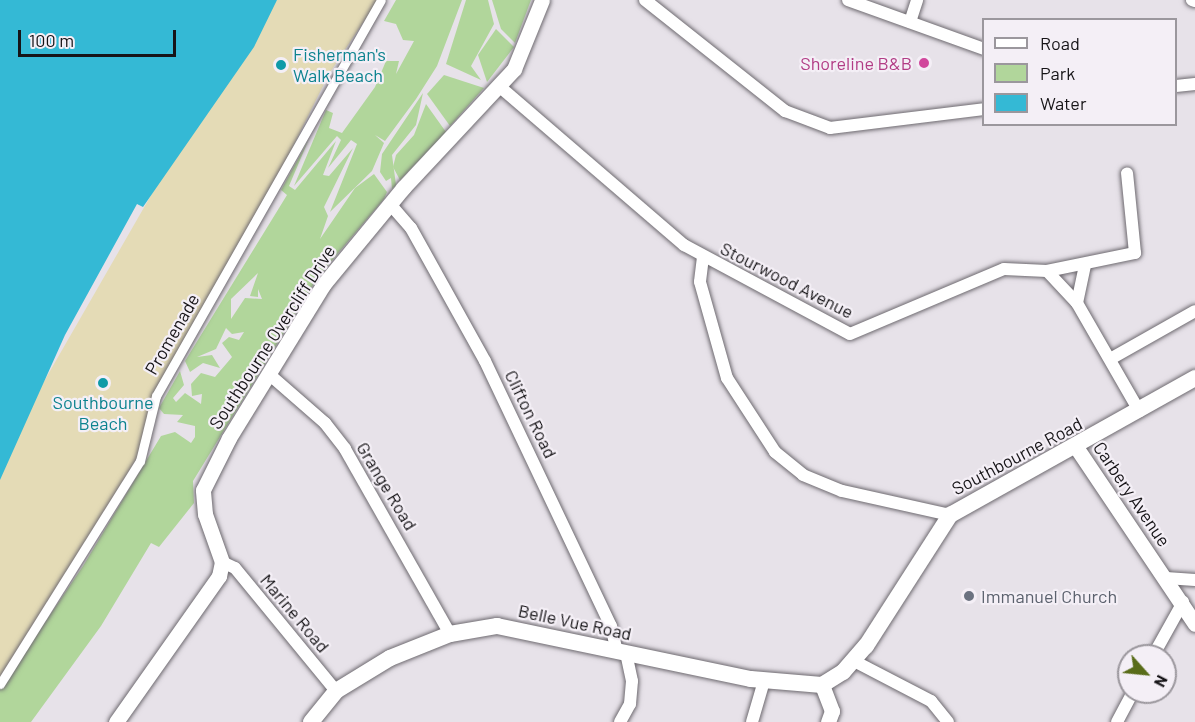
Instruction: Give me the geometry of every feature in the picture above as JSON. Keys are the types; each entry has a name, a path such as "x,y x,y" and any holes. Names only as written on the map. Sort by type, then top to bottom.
{"main road":[{"name":"Southbourne Road","path":"822,685 854,661 950,515 1076,447 1195,378"},
{"name":"Belle Vue Road","path":"311,722 336,691 390,658 450,633 521,628 621,652 764,681 822,685"}],"street":[{"name":"Promenade","path":"0,684 140,461 156,396 381,0"},
{"name":"Southbourne Overcliff Drive","path":"222,562 205,514 203,490 323,285 390,204 499,86 524,49 542,0"},
{"path":"645,0 785,111 830,128 982,109"},
{"path":"848,0 982,49"},
{"path":"910,22 917,0"},
{"path":"1177,86 1195,84"},
{"name":"Stourwood Avenue","path":"499,86 703,257 850,334 1004,269 1047,271"},
{"path":"1127,173 1135,253 1085,265 1070,262 1047,271 1077,303 1112,358 1139,411"},
{"name":"Clifton Road","path":"390,204 416,236 485,361 612,626 632,681 630,704 620,722"},
{"path":"703,257 700,282 727,378 775,452 803,475 842,491 950,515"},
{"path":"1077,303 1085,265"},
{"path":"1112,358 1195,310"},
{"name":"Grange Road","path":"270,375 325,423 345,449 450,633"},
{"name":"Carbery Avenue","path":"1076,447 1183,602 1195,624"},
{"path":"116,722 208,593 222,562"},
{"name":"Marine Road","path":"222,562 235,568 336,691"},
{"path":"1166,578 1195,580"},
{"path":"1160,644 1183,602"},
{"path":"854,661 931,701 948,722"},
{"path":"752,722 764,681"},
{"path":"822,685 832,711 828,722"},
{"path":"1117,722 1127,704"}],"green space":[{"path":"396,0 462,0 437,66 416,99 385,141 375,135 384,143 372,171 330,212 357,144 351,140 328,168 341,140 337,136 294,186 326,110 333,113 329,128 342,133 375,87 386,61 399,61 396,74 414,41 403,40 396,24 384,21"},
{"path":"466,0 488,0 494,24 471,66 481,80 446,64"},
{"path":"492,0 531,0 515,43 501,29"},
{"path":"496,29 514,47 487,82 478,55"},
{"path":"444,75 484,88 450,126 427,94"},
{"path":"423,93 416,125 392,155 396,185 392,189 391,178 386,181 380,172 382,154"},
{"path":"426,104 446,132 400,180 393,167 396,155 414,135"},
{"path":"309,139 289,186 295,190 336,141 323,175 329,176 353,148 324,207 328,216 320,239 355,188 374,174 387,192 384,199 318,277 193,481 194,503 159,547 151,543 101,626 31,722 0,722 0,689 83,566 161,436 175,432 191,443 195,437 195,426 177,422 183,415 164,414 159,408 180,371 184,385 173,398 176,402 185,393 201,404 202,394 192,396 191,384 201,373 215,377 232,357 222,343 229,337 239,340 244,332 232,334 226,328 216,349 197,357 212,355 220,368 203,363 190,372 185,361 287,195 281,190","holes":["258,273 250,296 258,297 258,289 262,299 245,298 231,319 231,299"]}],"sand":[{"name":"Southbourne Beach","path":"277,0 378,0 329,74 244,245 156,396 149,438 0,684 0,458 219,77"}],"water":[{"path":"0,0 277,0 254,47 143,207 137,204 65,335 0,480"}],"place":[{"name":"Shoreline B&B","path":"924,63"},
{"name":"Fisherman's Walk Beach","path":"281,65"},
{"name":"Southbourne Beach","path":"103,383"},
{"name":"Immanuel Church","path":"969,596"}]}
